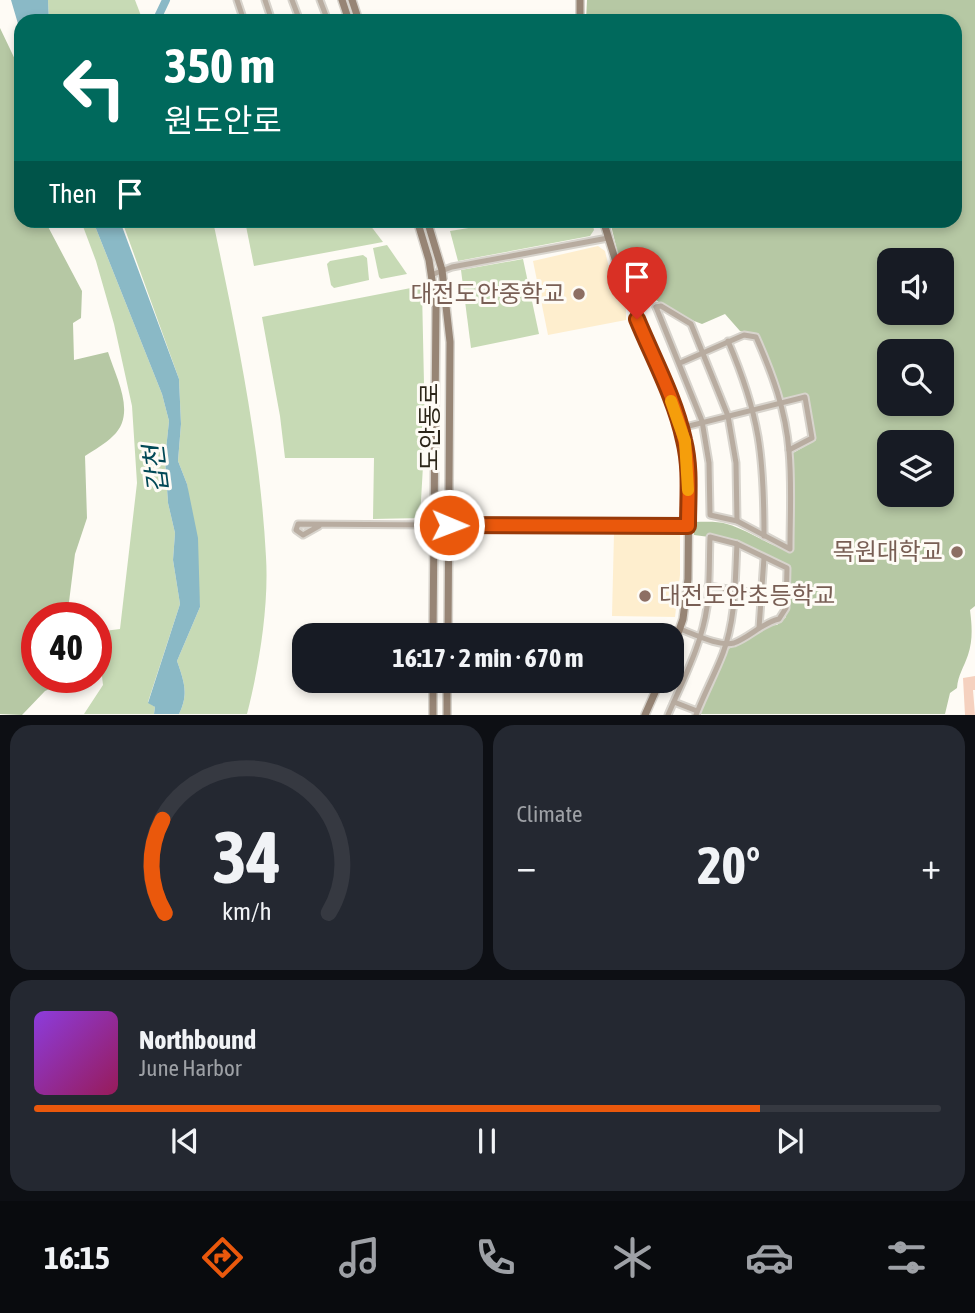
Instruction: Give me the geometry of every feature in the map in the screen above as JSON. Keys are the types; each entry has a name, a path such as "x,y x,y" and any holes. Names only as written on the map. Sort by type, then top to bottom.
{"main road":[{"name":"도안동로","path":"419,228 431,275 436,318 433,623"},
{"name":"도안동로","path":"429,228 442,270 450,342 448,623"},
{"path":"605,228 620,275 681,428 688,468 687,601 682,623"},
{"path":"435,525 688,526"},
{"path":"433,693 433,715"},
{"path":"447,693 447,715"},
{"path":"645,715 655,693"}],"street":[{"path":"431,275 442,270 608,238"},
{"path":"680,363 703,353 728,341 744,335 756,337 780,403 789,450 790,549 737,521 710,515 709,463 702,421 656,307 661,306 691,324 703,353 728,416 736,463 737,521"},
{"path":"728,341 754,410 764,467 764,536"},
{"path":"681,428 805,397 812,438 789,450"},
{"path":"319,526 435,525"},
{"path":"668,715 700,636 707,606 710,537 737,544 787,568 786,608 779,619 736,642 726,644 700,636 684,630"},
{"path":"674,702 697,713 726,644 736,590 737,544"},
{"path":"759,628 764,558"},
{"path":"708,586 762,594"}],"shaded area":[{"name":"대전도안중학교","path":"598,246 605,251 612,280 626,308 626,320 548,335 533,261"},
{"name":"대전도안초등학교","path":"614,533 680,534 680,575 675,617 612,616"}],"green space":[{"path":"48,0 135,0 140,14 49,14"},
{"path":"587,0 975,0 975,606 970,610 970,649 957,688 950,693 945,714 698,714 724,650 763,628 777,625 786,617 787,568 732,540 694,535 694,522 727,524 793,552 793,453 816,440 808,398 805,394 783,401 757,336 740,331 725,314 702,324 676,314 656,300 639,307 635,288 620,263 612,228 962,228 962,14 586,14"},
{"path":"0,28 14,57 14,228 49,228 82,291 81,318 73,323 74,360 108,352 123,396 124,407 120,427 113,436 85,456 87,518 75,554 69,602 21,602 21,693 43,693 22,715 0,714"},
{"path":"84,228 96,228 162,394 169,421 165,459 168,503 175,533 173,560 180,604 148,702 155,707 154,714 84,714 98,693 112,693 112,630 120,629 137,483 132,406 114,324"},
{"path":"125,228 214,228 253,430 266,557 262,636 247,714 179,714 184,700 184,688 177,661 200,607 187,484 178,461 181,424 179,379"},
{"path":"246,228 372,228 383,242 254,266"},
{"path":"468,228 594,230 590,236 458,261 450,231"},
{"path":"387,245 407,274 381,279 379,277 373,248"},
{"path":"363,255 367,258 369,280 334,288 327,264 330,261"},
{"path":"523,259 539,334 471,348 461,270"},
{"path":"416,287 422,290 425,431 420,518 373,519 374,458 285,458 262,317"}],"water":[{"path":"11,0 48,0 49,14 15,14"},
{"name":"갑천","path":"96,228 123,228 179,379 181,424 178,461 187,484 198,538 200,607 177,661 184,688 184,700 179,714 154,714 155,707 148,703 180,604 173,560 175,533 168,503 165,459 169,421 162,394"}],"building":[{"path":"975,676 975,715 965,715 963,678"}],"waterway":[{"path":"159,14 166,0"}],"slow traffic":[{"path":"671,401 685,441 688,490"}],"place":[{"name":"대전도안중학교","path":"579,294"},
{"name":"목원대학교","path":"957,552"},
{"name":"대전도안초등학교","path":"645,596"}],"route":[{"path":"449,525 688,526 685,441 637,319"}]}
